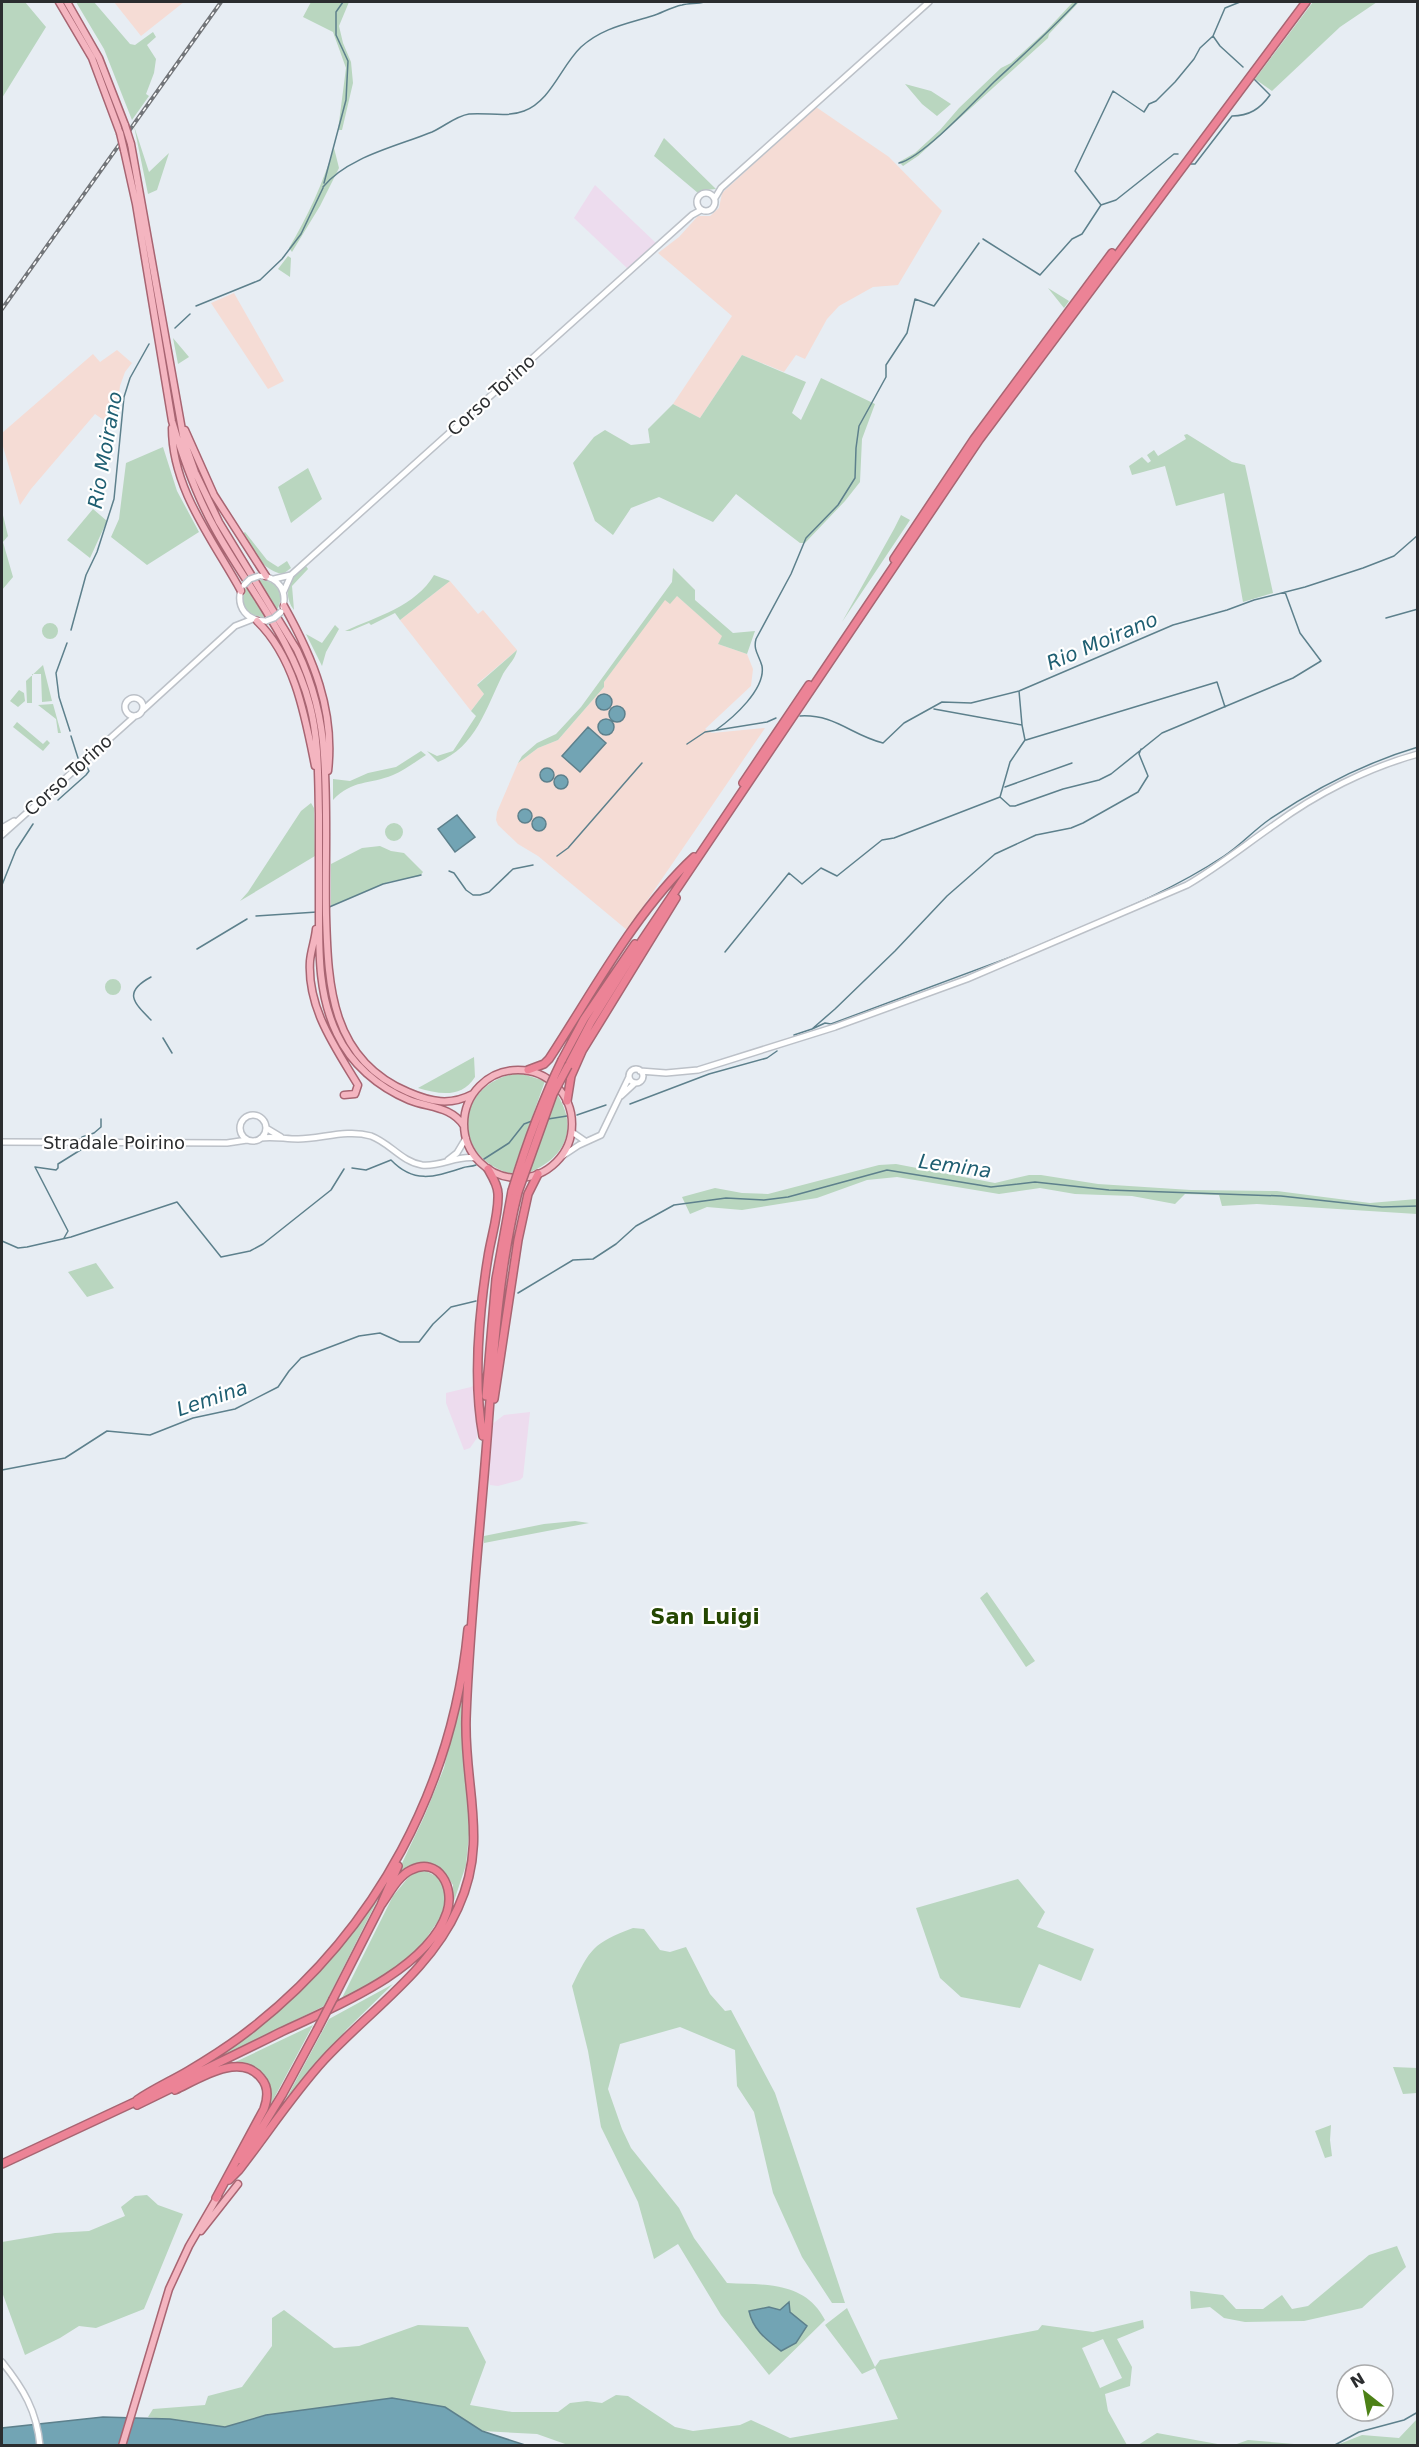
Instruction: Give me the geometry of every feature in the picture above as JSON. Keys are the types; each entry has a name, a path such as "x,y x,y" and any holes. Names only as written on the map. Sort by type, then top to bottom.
{"highway":[{"path":"229,2180 261,2133 381,1905 444,1754 460,1685 467,1632 496,1278 528,1137 546,1092 565,1063 584,1019 979,441 1072,309 1301,2"},
{"path":"1078,301 1305,2"},
{"path":"528,1070 544,1064 549,1059 606,967 676,874 694,860"},
{"path":"567,1101 571,1076 582,1051 666,916 694,860"},
{"path":"483,1436 479,1403 480,1348 487,1259 498,1202 498,1190 488,1169"},
{"path":"489,1419 497,1385 522,1218 530,1186 538,1174"},
{"path":"229,2180 322,2062 414,1971 441,1938 463,1896 474,1861 466,1722 489,1419 505,1261 515,1191"},
{"path":"141,2101 240,2037 300,1986 336,1947 366,1907 413,1830"},
{"path":"141,2101 315,2021 368,1994 398,1974 426,1948 448,1920 461,1893 474,1849"},
{"path":"2,2167 357,1996 386,1978 420,1951 439,1928 448,1909 450,1890 440,1873 428,1868 418,1868 405,1874 381,1905"},
{"path":"141,2101 227,2068 246,2068 256,2072 263,2079 267,2092 266,2104 216,2198"}],"main road":[{"path":"59,2 92,58 120,133 137,193"},
{"path":"67,2 99,58 125,125 184,441 206,498 285,629 306,671 321,724 326,783"},
{"path":"692,215 700,196 712,196 929,2"},
{"path":"692,215 701,210 712,210 715,205 712,196"},
{"path":"139,203 177,464 187,496 203,528 242,588"},
{"path":"697,205 701,210"},
{"name":"Corso Torino","path":"291,575 692,215"},
{"path":"179,416 214,495 262,576"},
{"path":"172,421 202,505 280,633 300,674 313,719 318,780 320,907 323,914 332,997 340,1024 358,1054 378,1074 413,1094 446,1103 461,1100 473,1094"},
{"path":"235,626 242,588 250,579 262,576 274,579 291,575"},
{"path":"154,698 129,700 126,705 127,713 135,716 143,710 235,626 255,620 266,621 274,618 282,609 284,591 291,575"},
{"path":"274,579 284,591"},
{"path":"240,606 245,614 255,620 276,647 295,687 306,722 318,780"},
{"path":"282,609 308,651 324,694 330,746 326,783 320,959 325,999 337,1034 347,1052 381,1085 410,1100 451,1112 464,1126"},
{"path":"140,700 143,710"},
{"name":"Corso Torino","path":"118,731 127,713"},
{"name":"Corso Torino","path":"2,836 18,819 135,716"},
{"path":"616,1102 643,1078 706,1068 847,1023 967,979 1138,907 1187,885 1222,865 1275,824 1337,787 1377,768 1418,754"},
{"name":"Corso Torino","path":"2,828 18,819"},
{"path":"323,914 316,920 310,962 311,977 318,1013 326,1034 358,1084 355,1094 344,1095"},
{"path":"561,1157 572,1132 572,1116 567,1101 554,1083 528,1070 510,1070 485,1080 473,1094 466,1109 465,1138 476,1158 488,1169 512,1178 538,1174 561,1157 601,1135 632,1071 666,1073"},
{"path":"640,1071 643,1078"},
{"path":"629,1077 635,1083"},
{"path":"227,1143 237,1137 242,1120 251,1115 261,1118 266,1128 282,1138"},
{"path":"261,1138 266,1128"},
{"path":"239,1130 247,1140 254,1141 261,1138 306,1139 350,1134 368,1136 385,1143 406,1160 431,1165 463,1157 476,1158"},
{"path":"572,1132 586,1142"},
{"path":"447,1161 457,1153 465,1138"},
{"name":"Stradale Poirino","path":"2,1142 227,1143 247,1140"},
{"path":"122,2445 169,2289 189,2246 229,2180"},
{"path":"189,2246 238,2184"},
{"path":"2,2362 24,2392 34,2413 40,2445"}],"shaded area":[{"path":"114,2 184,2 141,36"},
{"path":"816,107 889,157 942,211 898,285 873,287 839,306 827,319 805,359 796,355 784,372 742,355 700,418 673,404 732,316 658,253 679,237 698,216 710,216 719,208 722,193"},
{"path":"595,185 657,244 628,269 574,218"},
{"path":"234,293 284,381 268,389 211,303"},
{"path":"117,350 132,363 125,372 120,386 115,428 95,414 20,505 2,443 2,433 93,354 100,362"},
{"path":"450,581 478,614 483,610 517,650 477,684 484,694 471,711 400,620"},
{"path":"677,596 723,636 718,644 747,654 753,669 751,686 705,729 712,733 765,728 627,930 538,856 518,844 498,825 497,812 518,763 538,748 558,740 604,687 604,682 656,609 665,599"},
{"path":"477,1382 477,1438 470,1448 464,1450 446,1403 446,1393 471,1387"},
{"path":"530,1412 523,1477 520,1480 498,1486 490,1485 487,1467 491,1425 504,1415"}],"green space":[{"path":"2,2 25,2 46,27 2,98"},
{"path":"76,2 94,2 130,44 135,45 153,32 156,37 147,45 156,59 154,73 146,94 149,96 132,120 104,49"},
{"path":"311,2 349,2 339,26 351,62 353,83 342,130 338,130 346,68 333,32 303,17"},
{"path":"1073,2 1079,2 1049,34 1048,38 918,156 903,166 899,162 915,153 1001,68 1011,63 1045,32"},
{"path":"1313,2 1377,2 1340,27 1272,91 1255,79"},
{"path":"905,84 931,91 951,104 937,116 922,104"},
{"path":"134,126 149,172 169,153 157,190 148,194"},
{"path":"664,138 716,189 698,193 654,156"},
{"path":"334,148 339,168 320,206 292,252 289,248 314,200"},
{"path":"288,256 291,258 290,277 278,269"},
{"path":"1048,288 1069,301 1064,308"},
{"path":"173,338 189,357 178,364"},
{"path":"742,355 806,382 792,413 801,420 821,378 875,404 862,439 860,482 845,501 805,543 800,543 736,494 713,522 659,497 631,508 613,535 595,521 573,463 594,437 605,430 631,445 650,443 648,429 673,404 700,418"},
{"path":"1187,434 1232,462 1245,465 1273,593 1243,602 1224,493 1176,506 1165,466 1132,475 1129,466 1142,457 1148,463 1151,461 1147,455 1154,450 1158,456 1186,439 1184,435"},
{"path":"163,447 177,491 199,532 147,565 111,537 119,519 126,463"},
{"path":"308,468 322,499 291,523 278,487"},
{"path":"93,509 107,521 90,558 67,540"},
{"path":"2,511 8,536 3,542 13,577 2,590"},
{"path":"901,515 910,520 842,622 894,529"},
{"path":"245,532 267,560 278,567 287,561 291,568 283,574 269,569 254,553 242,534"},
{"path":"306,566 308,569 292,586 294,610 288,598 289,585 295,574"},
{"path":"673,568 695,590 695,600 733,633 755,631 747,654 718,644 722,636 677,596 670,604 665,600 604,682 604,687 558,740 538,748 518,763 522,756 537,743 556,734 581,707 672,582"},
{"path":"434,575 450,581 400,620 395,613 371,625 369,623 345,631 406,603 426,586"},
{"path":"259,580 270,582 278,589 280,604 277,610"},
{"path":"246,587 265,617 253,615 245,608 243,598"},
{"path":"50,623 58,631 50,639 42,631"},
{"path":"335,625 339,629 326,652 322,666 306,634 322,643"},
{"path":"517,650 471,737 462,747 438,762 427,751 437,756 453,751 476,716 471,711 484,694 477,685"},
{"path":"43,665 52,701 42,702 41,674 33,674"},
{"path":"32,675 32,703 27,703 26,681"},
{"path":"19,690 24,693 25,701 18,707 10,701"},
{"path":"53,704 61,733 58,733 56,719 38,705"},
{"path":"17,722 43,744 47,740 50,743 43,751 13,727"},
{"path":"421,751 426,755 402,771 354,785 333,800 333,779 350,781 368,773 396,767"},
{"path":"311,803 314,808 315,856 240,901 301,811"},
{"path":"394,823 400,826 403,832 400,838 394,841 388,838 385,832 388,826"},
{"path":"380,846 404,853 423,872 420,876 388,882 331,906 331,864 362,848"},
{"path":"113,979 121,987 113,995 105,987"},
{"path":"474,1057 475,1077 463,1089 442,1093 418,1088"},
{"path":"519,1073 545,1081 512,1174 492,1165 478,1152 470,1137 468,1120 472,1104 482,1090 498,1079"},
{"path":"557,1094 567,1119 565,1141 551,1159 528,1173"},
{"path":"896,1164 995,1183 1029,1175 1041,1175 1098,1184 1191,1190 1277,1191 1370,1203 1417,1199 1417,1214 1257,1204 1222,1206 1219,1195 1185,1194 1175,1204 1132,1196 1075,1194 1040,1188 999,1194 897,1177 867,1180 817,1198 742,1210 707,1207 690,1214 682,1197 715,1188 742,1193 768,1194 879,1165"},
{"path":"96,1263 114,1288 87,1297 68,1272"},
{"path":"575,1521 589,1523 484,1543 484,1536 544,1524"},
{"path":"987,1592 1035,1661 1026,1667 980,1598"},
{"path":"466,1671 470,1824 466,1865 453,1904 453,1885 443,1870 429,1863 411,1866 395,1878 444,1768"},
{"path":"426,1871 441,1879 446,1895 444,1912 419,1949 381,1978 341,2000 393,1896 412,1873"},
{"path":"1018,1879 1045,1912 1037,1927 1094,1949 1081,1981 1039,1964 1020,2008 961,1997 940,1978 916,1908"},
{"path":"385,1885 324,2006 205,2065 259,2026 311,1981 340,1949"},
{"path":"633,1928 644,1929 660,1950 670,1952 686,1947 710,1994 725,2011 731,2010 775,2093 845,2303 832,2303 802,2257 773,2193 754,2112 737,2086 735,2050 680,2027 620,2044 608,2089 622,2129 631,2148 679,2208 694,2238 727,2283 769,2285 795,2292 807,2298 817,2307 825,2320 769,2375 721,2315 678,2244 654,2259 638,2202 601,2127 588,2051 572,1986 594,1949 609,1938"},
{"path":"393,1984 347,2029 280,2110 329,2019"},
{"path":"313,2025 264,2117 270,2094 266,2077 253,2068 229,2065"},
{"path":"1393,2067 1417,2068 1417,2093 1403,2094"},
{"path":"1331,2125 1332,2156 1325,2158 1315,2131"},
{"path":"147,2195 158,2205 183,2214 144,2309 96,2328 79,2326 25,2355 2,2292 2,2242 55,2233 89,2231 125,2216 121,2207 135,2196"},
{"path":"1397,2246 1406,2267 1362,2308 1304,2321 1245,2322 1224,2318 1210,2307 1191,2309 1190,2291 1223,2295 1236,2309 1263,2309 1282,2295 1292,2309 1308,2306 1369,2255"},
{"path":"847,2308 875,2367 880,2360 1038,2330 1042,2325 1093,2332 1143,2320 1144,2328 1117,2339 1132,2367 1130,2386 1105,2394 1108,2411 1127,2445 568,2445 537,2434 482,2431 445,2407 327,2407 266,2415 225,2427 148,2417 153,2409 205,2405 208,2396 242,2387 272,2346 272,2318 284,2310 334,2348 359,2346 418,2325 468,2327 486,2362 470,2405 512,2412 558,2412 570,2403 587,2401 602,2403 616,2395 628,2396 675,2427 693,2431 740,2425 751,2420 790,2438 898,2419 875,2368 862,2374 825,2325","holes":["1103,2339 1122,2378 1100,2388 1082,2348"]},
{"path":"1417,2419 1417,2445 1337,2445 1362,2435 1399,2438"},
{"path":"1157,2433 1223,2445 1138,2445"},
{"path":"1248,2440 1306,2445 1234,2445"}],"water":[{"path":"604,694 612,702 604,710 596,702"},
{"path":"617,706 625,714 617,722 609,714"},
{"path":"606,719 614,727 606,735 598,727"},
{"path":"588,727 606,743 580,772 562,756"},
{"path":"547,768 552,770 554,775 552,780 547,782 542,780 540,775 542,770"},
{"path":"561,775 566,777 568,782 566,787 561,789 556,787 554,782 556,777"},
{"path":"525,809 530,811 532,816 530,821 525,823 520,821 518,816 520,811"},
{"path":"457,815 475,837 455,852 438,829"},
{"path":"539,817 544,819 546,824 544,829 539,831 534,829 532,824 534,819"},
{"path":"789,2302 790,2312 807,2326 796,2343 781,2351 757,2329 749,2311 769,2307 780,2310"},
{"path":"392,2398 445,2407 482,2431 525,2445 2,2446 2,2428 103,2417 170,2419 225,2427 266,2415"}],"waterway":[{"name":"Rio Moirano","path":"324,183 346,100 348,61 336,35 336,12 343,2"},
{"path":"323,187 333,177 359,160 432,132 460,117 469,114 510,114 524,111 549,91 574,55 597,35 678,6 704,2"},
{"path":"899,163 921,151 948,128 1077,2"},
{"path":"1101,205 1075,171 1113,91 1144,112 1149,104 1156,101 1175,82 1200,48 1213,36 1225,8 1240,2"},
{"path":"1213,36 1220,46 1243,67"},
{"path":"1191,164 1195,164 1232,116 1254,111 1270,95 1254,79"},
{"path":"983,239 1040,275 1072,239 1082,234 1101,205 1116,200 1174,154 1178,154"},
{"name":"Rio Moirano","path":"196,306 260,280 282,259 301,234 323,188"},
{"path":"716,730 739,711 759,684 762,666 756,649 756,639 791,574 806,538 838,505 855,478 859,426 886,377 886,365 907,333 915,299 934,306 979,243"},
{"name":"Rio Moirano","path":"175,328 190,314"},
{"name":"Rio Moirano","path":"71,630 86,575 97,552 114,499 124,397 130,378 149,344"},
{"name":"Rio Moirano","path":"800,716 823,718 883,743 904,723 942,702 971,703 1019,691 1173,625 1305,587 1394,556 1418,535"},
{"path":"1000,797 1010,806 1015,806 1063,789 1099,780 1111,774 1162,733 1293,678 1321,661 1300,633 1285,592"},
{"path":"1386,618 1418,609"},
{"name":"Rio Moirano","path":"67,643 56,673 59,697 70,731"},
{"path":"1026,740 1217,682 1225,707"},
{"path":"934,709 1022,725 1019,691"},
{"name":"Rio Moirano","path":"687,744 705,732 767,722 776,718"},
{"path":"725,952 789,873 802,884 821,868 837,876 882,840 894,838 1000,797 1010,762 1025,740 1022,725"},
{"name":"Rio Moirano","path":"71,736 78,758"},
{"path":"1040,945 1134,905 1180,882 1224,856 1270,819 1305,797 1341,777 1418,747"},
{"path":"794,1035 812,1029 835,1009 947,896 995,854 1036,835 1071,828 1083,823 1138,792 1148,776 1139,754 1141,749"},
{"name":"Rio Moirano","path":"557,856 568,848 642,763"},
{"path":"1005,787 1072,763"},
{"name":"Rio Moirano","path":"58,800 86,775 89,771 86,765"},
{"name":"Rio Moirano","path":"2,885 16,850 33,824"},
{"name":"Rio Moirano","path":"449,871 454,873 466,890 473,895 480,895 489,892 513,869 533,865"},
{"name":"Rio Moirano","path":"327,908 383,884 421,875"},
{"name":"Rio Moirano","path":"256,916 317,912"},
{"name":"Rio Moirano","path":"197,949 247,919"},
{"path":"812,1029 1024,952"},
{"name":"Rio Moirano","path":"151,977 142,982 134,992 134,997 139,1008 151,1020"},
{"name":"Rio Moirano","path":"163,1038 172,1053"},
{"path":"630,1104 709,1074 767,1058 777,1051"},
{"path":"577,1115 606,1105"},
{"path":"548,1119 567,1116"},
{"name":"Rio Moirano","path":"64,1238 68,1231 35,1167 56,1170 58,1164 82,1149 82,1137 94,1133 101,1127 101,1119"},
{"path":"484,1159 509,1143 524,1124 532,1121"},
{"path":"352,1168 366,1170 391,1160 408,1173 433,1176 476,1165"},
{"path":"2,1241 18,1248 27,1247 71,1237 177,1202 221,1257 250,1251 263,1244 331,1190 344,1169"},
{"name":"Lemina","path":"518,1293 573,1260 593,1259 616,1244 636,1226 674,1205 726,1198 764,1200 788,1197 887,1170 991,1187 1035,1182 1109,1190 1281,1196 1382,1207 1418,1206"},
{"name":"Lemina","path":"2,1470 65,1458 107,1431 150,1435 193,1418 235,1409 278,1387 301,1358 359,1336 380,1333 400,1342 419,1342 433,1324 451,1307 476,1301"},
{"path":"1333,2446 1359,2432 1404,2420 1418,2412"}],"railway":[{"path":"2,309 221,2"}],"district":[{"name":"San Luigi","path":"705,1617"}]}
